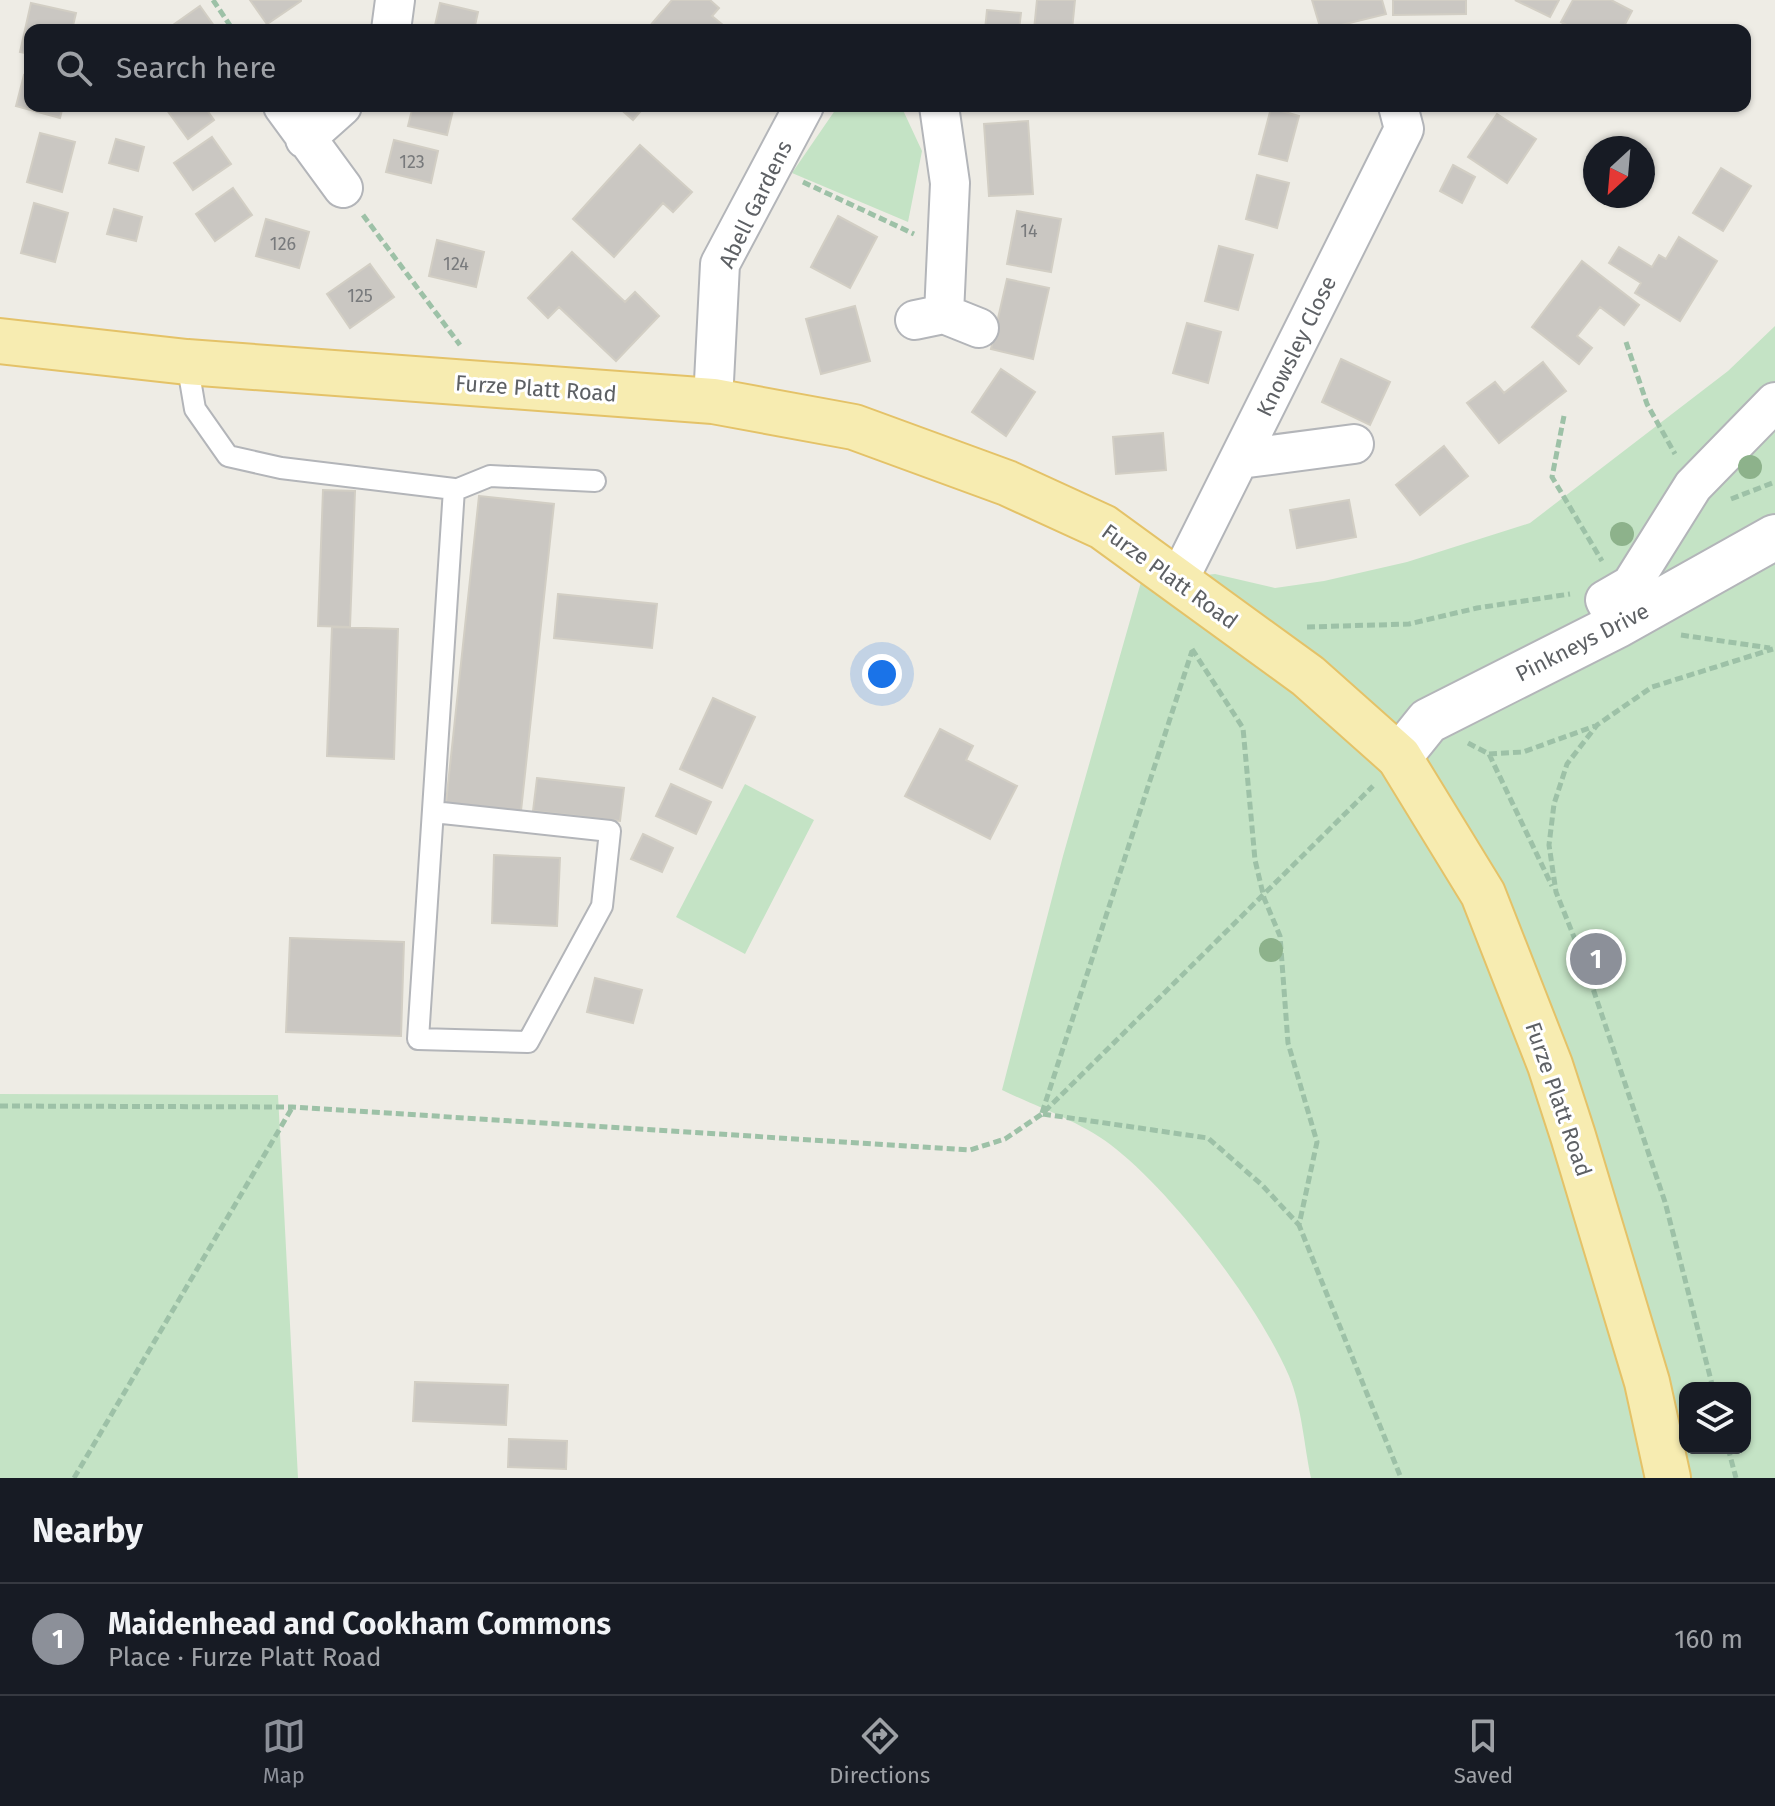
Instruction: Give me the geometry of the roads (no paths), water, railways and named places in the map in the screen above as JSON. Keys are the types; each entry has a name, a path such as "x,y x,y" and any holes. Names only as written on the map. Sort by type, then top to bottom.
{"main road":[{"name":"Furze Platt Road","path":"0,341 187,362 713,401 854,427 1007,483 1103,527 1308,676 1399,757 1483,894 1550,1065 1647,1382 1668,1478"}],"street":[{"path":"392,24 395,0"},
{"path":"287,112 343,188"},
{"path":"305,139 335,112"},
{"name":"Abell Gardens","path":"713,401 720,264 801,112"},
{"path":"940,112 950,183 947,250 930,317 979,328"},
{"name":"Knowsley Close","path":"1190,591 1240,459 1404,129 1400,112"},
{"path":"1613,605 1631,585 1693,486 1775,402"},
{"path":"1240,459 1354,444"},
{"name":"Pinkneys Drive","path":"1399,757 1428,721 1613,605 1775,537"}],"lane":[{"path":"187,362 195,409 228,456 281,468 453,491 490,476 595,481"},
{"path":"433,812 610,831 602,906 528,1042 418,1039 453,491"}],"place":[{"name":"Maidenhead and Cookham Commons","path":"1596,959"}]}
